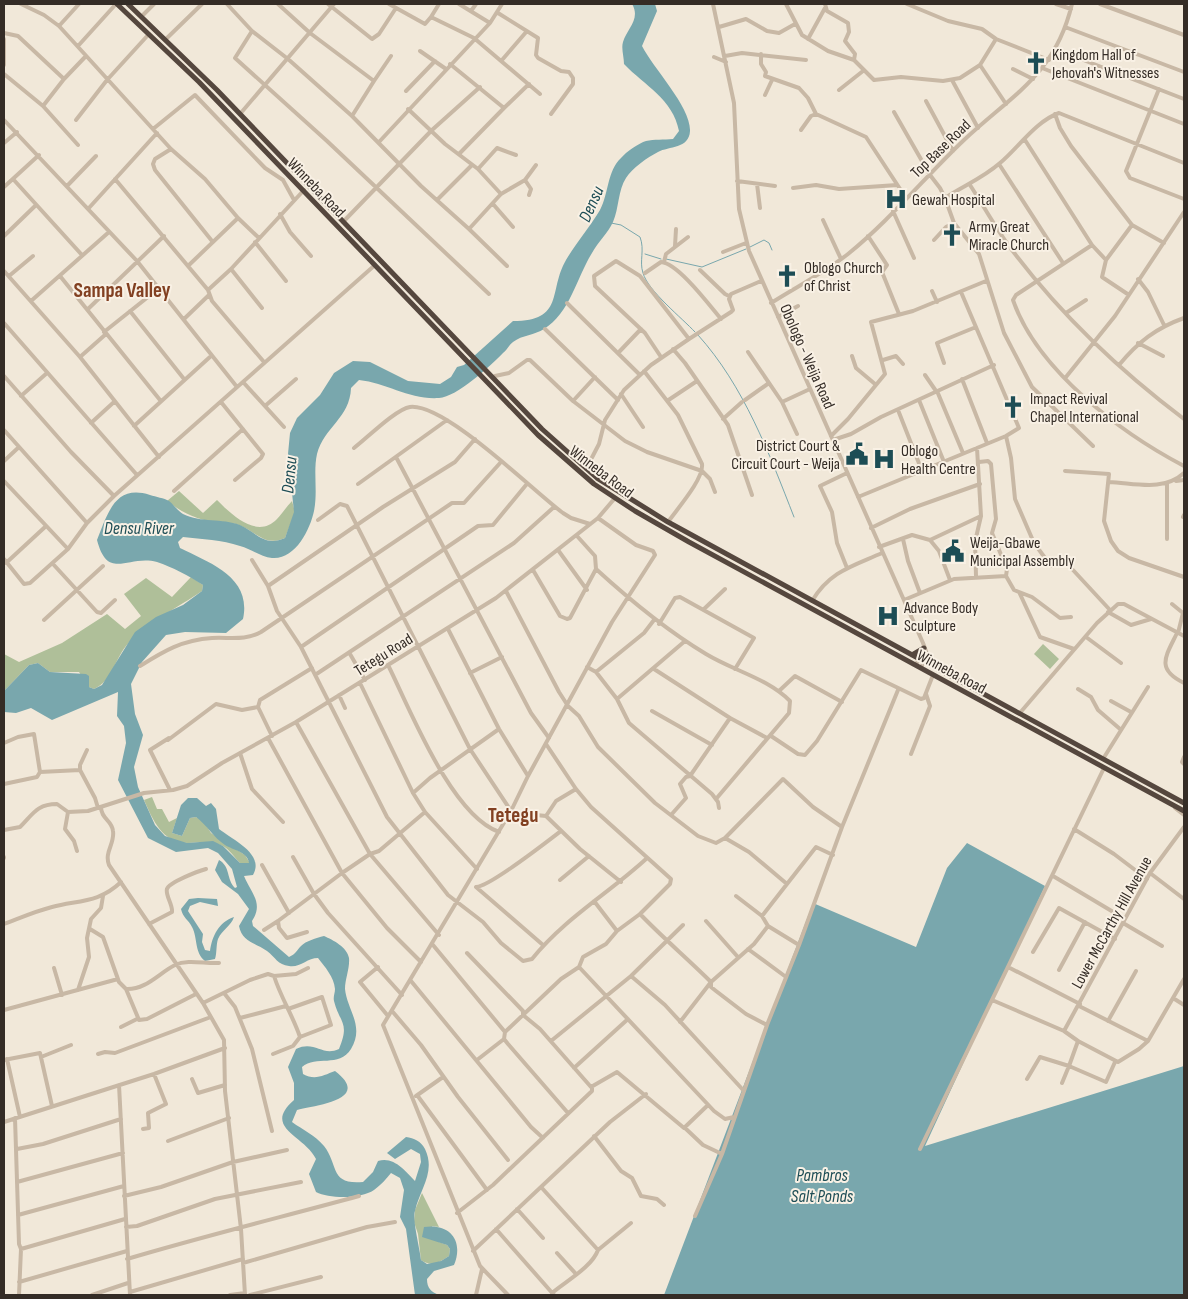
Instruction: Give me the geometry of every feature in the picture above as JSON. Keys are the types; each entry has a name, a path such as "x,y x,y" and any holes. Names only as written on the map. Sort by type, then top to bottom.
{"highway":[{"name":"Winneba Road","path":"116,4 227,110 483,379 572,466 615,498 672,533 1184,811"},
{"name":"Winneba Road","path":"128,4 166,39 278,153 542,430 586,469 620,494 668,522 1184,802"},
{"path":"266,152 278,153"},
{"path":"286,173 295,172"},
{"path":"822,614 825,608"},
{"path":"912,655 924,646"},
{"path":"927,654 934,668"},
{"path":"1068,748 1069,740"}],"street":[{"path":"21,4 44,15 59,26 171,149 205,179 238,218 259,238"},
{"path":"59,26 78,4"},
{"path":"78,46 116,4"},
{"path":"142,16 154,4"},
{"path":"166,39 202,4"},
{"path":"227,4 252,31 288,59 352,116 421,186 469,228 506,266"},
{"path":"278,4 310,32 374,81"},
{"path":"389,4 425,24 439,4"},
{"path":"459,4 490,23"},
{"path":"471,11 476,4"},
{"path":"378,142 490,23 502,4"},
{"name":"Obologo - Weija Road","path":"713,4 734,104 740,219 746,243 770,303 778,317 927,654"},
{"path":"786,4 802,35 828,51 854,60 874,80 901,77 930,81 960,78 980,65 996,39"},
{"path":"907,4 948,21 982,29 996,39 1049,60"},
{"path":"1056,4 1071,9"},
{"name":"Top Base Road","path":"770,303 841,259 868,236 953,151 1033,79 1055,50 1072,4"},
{"path":"1100,4 1184,35"},
{"path":"240,114 288,59 331,5 372,39 379,34 396,8"},
{"path":"808,39 825,6 848,23 849,32 845,41 855,54 854,60"},
{"path":"498,13 538,38 536,56 538,58 561,71 569,72 574,78 572,84 551,114"},
{"path":"431,17 474,38 540,94"},
{"path":"719,27 746,19 768,31 779,32 795,24"},
{"path":"1065,26 1184,72"},
{"path":"252,31 235,58 489,294"},
{"path":"502,60 527,31"},
{"path":"4,33 18,36 64,79"},
{"path":"76,120 107,80 149,34"},
{"path":"4,40 4,65"},
{"path":"1055,50 1184,99"},
{"path":"420,51 446,69"},
{"path":"725,56 738,53 761,54 806,60"},
{"path":"761,54 761,64 766,72 765,76 772,80 800,88 808,98 816,114 866,137 906,198"},
{"path":"43,106 64,79 86,56"},
{"path":"352,116 391,56"},
{"path":"714,57 726,62"},
{"path":"406,91 435,62"},
{"path":"450,64 504,108"},
{"path":"980,65 1006,104"},
{"path":"1042,68 1184,124"},
{"path":"1013,69 1033,79"},
{"path":"840,90 863,71"},
{"path":"4,74 43,106 78,144"},
{"path":"765,95 772,80"},
{"path":"952,80 978,128"},
{"path":"459,154 529,84"},
{"path":"88,208 155,131 204,87"},
{"path":"343,222 432,130 480,87"},
{"path":"1159,89 1126,171 1130,178 1184,199"},
{"path":"195,95 265,168 282,180 294,200"},
{"path":"926,102 953,151"},
{"path":"408,109 445,144 478,169 501,194"},
{"path":"218,119 227,110"},
{"path":"894,112 930,175 940,188 954,223 979,254 1004,333 1032,387 1093,446"},
{"path":"800,130 810,116 816,114"},
{"path":"1056,114 1060,128 1071,146 1132,225 1164,243"},
{"path":"945,198 970,185 1000,164 1056,114 1062,114 1184,163"},
{"path":"4,120 136,261 184,319 210,356 237,387"},
{"path":"4,143 17,132"},
{"path":"1025,140 1092,245 1106,260"},
{"path":"478,169 497,148 516,154"},
{"path":"171,149 155,159 153,164 155,170 212,241"},
{"path":"4,188 38,155"},
{"path":"67,186 96,156"},
{"path":"1000,164 1063,263"},
{"path":"437,200 472,165"},
{"path":"469,228 501,194 524,180 536,165"},
{"path":"282,180 286,173"},
{"path":"13,179 35,206 82,255"},
{"path":"115,179 189,265 208,290 209,295 264,362"},
{"path":"524,180 531,189 529,195"},
{"path":"738,181 775,186"},
{"path":"757,184 760,208"},
{"path":"793,188 816,185 839,189 897,185"},
{"path":"970,185 1008,244 1066,313 1119,365 1184,419"},
{"path":"208,290 304,190"},
{"path":"493,204 514,227"},
{"path":"4,236 35,206"},
{"path":"893,211 914,258"},
{"path":"1066,377 1129,295 1184,212"},
{"path":"280,214 290,232 311,256"},
{"path":"189,265 238,218"},
{"path":"823,220 841,259"},
{"path":"934,240 954,223"},
{"path":"1129,295 1102,278 1106,260 1132,225"},
{"path":"675,246 676,229"},
{"path":"31,301 109,232"},
{"path":"88,309 164,236"},
{"path":"645,273 664,262 666,254 688,236"},
{"path":"868,236 887,265 882,272 899,314"},
{"path":"255,242 286,281"},
{"path":"723,252 746,243"},
{"path":"1092,245 1037,280 1016,295 1013,300 1026,328 1039,348 1066,377 1115,424 1156,451 1184,466"},
{"path":"9,276 33,256"},
{"path":"661,357 641,329 593,282 594,276 612,262 616,260 640,276 689,339"},
{"path":"664,262 685,278 721,319"},
{"path":"45,527 5,561 24,584 30,583 53,564 68,549 87,522 114,496 375,265"},
{"path":"230,269 262,308"},
{"path":"4,270 80,357 159,457"},
{"path":"586,469 599,444 603,426 621,394 661,357 733,310 729,296 700,270"},
{"path":"60,276 160,400"},
{"path":"1138,279 1148,292 1164,325"},
{"path":"832,438 885,374 883,360 871,322 937,302 986,280"},
{"path":"729,296 761,281"},
{"path":"80,357 130,311 158,289"},
{"path":"932,291 937,302"},
{"path":"858,497 1017,430 1019,425 961,292"},
{"path":"184,319 209,295"},
{"path":"1066,313 1086,300"},
{"path":"567,303 619,352 640,375"},
{"path":"778,317 798,306"},
{"path":"130,311 184,380"},
{"path":"1119,365 1138,343 1164,325 1184,318"},
{"path":"4,323 137,475"},
{"path":"944,363 937,343 976,327"},
{"path":"545,329 618,400"},
{"path":"619,352 641,329"},
{"path":"1138,343 1163,356"},
{"path":"673,349 723,419 733,438 752,495"},
{"path":"748,352 782,402 797,434"},
{"path":"134,426 160,400 210,356"},
{"path":"852,356 856,368 875,384"},
{"path":"883,360 896,356 902,364"},
{"path":"495,376 509,373 527,360 530,360 573,401 603,426 635,447 702,471 710,479 715,492"},
{"path":"832,438 851,434 862,426 994,365"},
{"path":"644,371 667,401 690,437 702,464 702,471 668,522"},
{"path":"21,396 47,373"},
{"path":"925,375 936,391 964,453"},
{"path":"4,376 71,452 114,496"},
{"path":"573,401 595,377"},
{"path":"265,406 296,379"},
{"path":"962,379 987,443"},
{"path":"667,401 697,381"},
{"path":"243,382 284,427"},
{"path":"723,419 769,383"},
{"path":"782,402 810,389"},
{"path":"621,394 644,427"},
{"path":"920,400 944,462"},
{"path":"91,423 114,402"},
{"path":"220,402 263,454 236,480"},
{"path":"354,448 409,407 415,408 447,420 475,439 526,485 554,507 571,518 590,524"},
{"path":"898,410 922,471"},
{"path":"358,484 447,420"},
{"path":"174,491 243,428"},
{"path":"4,430 87,522"},
{"path":"1006,436 1011,458 1015,500 1034,543 1051,566"},
{"path":"268,586 455,462 475,439"},
{"path":"4,461 19,448"},
{"path":"976,576 975,542 981,516 977,448"},
{"path":"396,457 459,580 477,610 532,715 549,738"},
{"path":"979,462 988,461 991,464 996,519 992,534 1007,568 1006,576 1012,587 1020,594 1040,637 1074,649"},
{"path":"140,666 172,646 210,638 250,638 452,503 464,503 501,462"},
{"path":"1065,471 1105,473 1110,476 1104,521 1111,541 1118,551 1129,558 1184,577"},
{"path":"847,473 820,486 832,512 837,544 847,568"},
{"path":"1109,482 1168,484 1184,473"},
{"path":"1174,481 1184,480"},
{"path":"4,481 45,527 68,549"},
{"path":"871,528 910,509 980,484"},
{"path":"1167,538 1168,484"},
{"path":"300,647 478,526 493,525 526,485"},
{"name":"Tetegu Road","path":"68,812 82,812 144,793 187,786 365,680 506,591 577,536 598,518 615,498"},
{"path":"318,520 342,503 347,506 470,749 512,811 524,818 536,815 546,816 589,856 621,882"},
{"path":"315,675 350,654 514,544 554,507"},
{"path":"930,540 981,516"},
{"path":"508,1295 482,1269 473,1251 384,1029 388,1016 471,882 512,811 528,776 568,706 587,667 655,553 636,544 598,518"},
{"path":"879,547 912,535 930,540 939,551 950,580"},
{"path":"533,570 563,619 570,618 587,590 596,569 594,556 577,536"},
{"path":"903,539 908,561 920,593"},
{"path":"558,550 587,590"},
{"path":"812,600 818,591 838,572 882,553"},
{"path":"252,560 268,586 277,611 312,668 382,809 399,834 448,894 483,922 501,943 523,961 532,959 543,944 594,901 621,882 646,859"},
{"path":"53,564 76,591 100,613 115,600"},
{"path":"44,620 103,566"},
{"path":"596,569 659,624 685,641 736,669 765,682 790,701 791,708 716,799"},
{"path":"1073,570 1109,611 1131,625 1151,619"},
{"path":"904,600 950,580 976,576 1006,576"},
{"path":"704,609 725,588"},
{"path":"506,591 544,665 568,706 577,713 600,749 652,800 698,836 716,843 724,838 783,779 813,807 842,828"},
{"path":"1020,594 1032,597 1060,618 1072,617"},
{"path":"659,624 678,597 683,597 754,638 736,669"},
{"path":"1019,714 1074,649 1109,611 1120,603 1184,636"},
{"path":"1172,604 1183,612 1178,633 1164,660 1165,667 1172,676 1184,683"},
{"path":"596,672 644,633 654,620"},
{"path":"448,629 499,729 528,776"},
{"path":"1086,637 1120,663"},
{"path":"617,699 685,641"},
{"path":"918,667 924,646"},
{"path":"350,654 365,680"},
{"path":"921,660 927,654"},
{"path":"470,673 502,657"},
{"path":"388,665 441,772 453,791 489,827 499,832"},
{"path":"587,667 596,672 617,699 629,723 716,799 719,808"},
{"path":"258,707 263,697 312,668"},
{"path":"654,669 730,718 798,754 805,755 842,702 860,670 898,690 921,699 926,694 933,675"},
{"path":"779,691 795,676 842,702"},
{"path":"360,683 413,793 425,812 477,869"},
{"path":"1103,759 1148,687"},
{"path":"696,1216 722,1154 767,1025 842,828 898,690"},
{"path":"1078,690 1091,697 1098,710 1120,729"},
{"path":"911,754 930,706 926,694"},
{"path":"339,695 345,708"},
{"path":"1111,701 1131,712"},
{"path":"170,790 150,750 216,704 242,710 258,707"},
{"path":"258,707 272,736"},
{"path":"652,711 712,745"},
{"path":"671,815 686,798 680,784 686,777 690,776 730,718"},
{"path":"296,722 370,854 438,935"},
{"path":"413,793 499,729"},
{"path":"4,743 18,736 34,734 40,772 36,778 4,784"},
{"path":"268,738 342,873 387,928 421,962"},
{"path":"477,1060 504,1039 505,1032 572,970 579,967 583,957 606,944 617,931 640,914 672,882 670,878 646,859 600,816 576,789 546,744"},
{"path":"87,750 80,765 80,770 104,818 113,829 114,838 107,854 108,862 222,1034 225,1048 225,1085 247,1294"},
{"path":"240,753 252,789 283,822"},
{"path":"1184,757 1182,762 1184,764"},
{"path":"920,1149 1104,768"},
{"path":"40,772 80,770"},
{"path":"546,816 556,801 576,789"},
{"path":"4,830 20,827 31,813 41,806 57,804 68,812 65,829 74,841 77,851"},
{"path":"1174,806 1184,815"},
{"path":"264,930 289,914 342,873 370,854 379,851 425,812"},
{"name":"Lower McCarthy Hill Avenue","path":"1064,1031 1146,879 1184,827"},
{"path":"1074,829 1108,850 1146,879"},
{"path":"476,887 482,886 512,867 561,831"},
{"path":"724,838 749,852 787,884"},
{"path":"762,916 816,847 833,855"},
{"path":"560,880 589,856"},
{"path":"293,857 314,894 348,936 402,995"},
{"path":"262,865 289,914"},
{"path":"149,924 172,912 167,891 168,887 181,879 206,869"},
{"path":"1150,874 1184,899"},
{"path":"1053,876 1162,946"},
{"path":"4,924 51,907 103,896 113,891 121,882"},
{"path":"471,882 543,944"},
{"path":"78,990 89,957 87,938 91,919 101,908 103,896"},
{"path":"736,896 762,916 768,926 799,945"},
{"path":"594,901 617,931"},
{"path":"1033,952 1059,908 1115,939"},
{"path":"640,914 666,942 711,982 711,987 746,1014 767,1025"},
{"path":"278,921 280,928 288,938 307,932"},
{"path":"706,922 737,956"},
{"path":"1059,970 1085,922"},
{"path":"552,1041 631,976 682,925"},
{"path":"680,1022 711,982 737,956 748,950 768,926"},
{"path":"90,929 103,937 118,979 126,989 138,1019"},
{"path":"432,944 505,1032"},
{"path":"748,950 786,977"},
{"path":"467,953 523,1010 523,1015 552,1041 592,1087"},
{"path":"126,989 136,988 153,980 176,965 219,963"},
{"path":"378,967 360,982 388,1016"},
{"path":"579,967 719,1116 725,1118 734,1117"},
{"path":"1008,967 1148,1041"},
{"path":"54,968 62,995"},
{"path":"203,1003 250,980 268,974 274,976 296,974 308,968"},
{"path":"1108,1021 1136,972"},
{"path":"274,976 280,998 294,1019 300,1037"},
{"path":"631,976 665,1005 744,1091"},
{"path":"4,1010 118,979"},
{"path":"992,1000 1064,1031 1115,1062 1120,1062 1148,1041 1184,979"},
{"path":"411,981 531,1127 543,1138"},
{"path":"224,993 232,1002 240,1018 259,1072 272,1131"},
{"path":"121,1027 138,1019 143,1021 196,994"},
{"path":"240,1018 287,1008 322,997 331,1025 300,1037 293,1046 273,1054"},
{"path":"1173,998 1184,1005"},
{"path":"392,1011 421,1045 443,1078 508,1160"},
{"path":"98,1054 105,1052 115,1053 211,1017"},
{"path":"574,1068 628,1019"},
{"path":"504,1039 568,1113"},
{"path":"1062,1083 1078,1041"},
{"path":"41,1057 71,1044"},
{"path":"4,1122 154,1074 225,1048"},
{"path":"19,1295 21,1249 19,1244 17,1182 18,1117 5,1060 40,1053 52,1106"},
{"path":"1028,1080 1040,1057 1069,1066 1105,1082 1108,1081 1115,1062"},
{"path":"458,1213 487,1190 543,1138 592,1091 592,1087 617,1072 646,1094 703,1144 722,1154"},
{"path":"143,1129 149,1128 148,1112 166,1104 154,1074"},
{"path":"192,1078 198,1093 225,1085"},
{"path":"411,1098 443,1078"},
{"path":"119,1085 130,1293 368,1227 395,1222"},
{"path":"473,1251 594,1136 646,1094"},
{"path":"417,1095 487,1190"},
{"path":"685,1128 708,1105"},
{"path":"168,1141 229,1118"},
{"path":"17,1149 58,1139 121,1119"},
{"path":"594,1136 621,1171 632,1178 641,1196 657,1198 664,1205"},
{"path":"124,1196 161,1187 233,1162 287,1150"},
{"path":"17,1182 122,1154"},
{"path":"126,1227 137,1226 216,1199 301,1182"},
{"path":"18,1215 124,1186"},
{"path":"541,1187 598,1250"},
{"path":"127,1259 194,1239 241,1229 359,1196"},
{"path":"517,1209 543,1238"},
{"path":"21,1249 125,1219"},
{"path":"496,1229 534,1275 553,1294 596,1255 598,1250 631,1223"},
{"path":"19,1282 127,1251"},
{"path":"557,1253 576,1274"},
{"path":"476,1295 482,1269"},
{"path":"230,1295 247,1294 321,1277"},
{"path":"92,1295 128,1283"}],"green space":[{"path":"179,491 203,513 217,500 237,518 253,526 269,525 277,519 292,501 295,512 285,538 271,541 261,538 237,524 205,520 179,510 167,501"},
{"path":"191,577 203,585 202,591 151,623 133,638 122,652 105,681 94,689 89,687 79,672 50,672 38,663 29,665 4,691 4,654 19,662 62,643 107,614 125,629 141,616 124,594 146,578 172,597"},
{"path":"1043,644 1059,659 1050,669 1034,654"},
{"path":"152,797 157,809 162,809 169,822 177,818 172,833 182,836 190,818 196,817 204,822 211,833 245,855 250,863 240,863 227,849 219,844 179,842 165,835 155,822 144,800"},
{"path":"422,1193 439,1227 432,1226 439,1242 447,1245 450,1249 449,1256 442,1261 432,1264 421,1260 418,1234 414,1222 415,1210"}],"water":[{"name":"Densu River","path":"632,4 655,4 657,11 642,46 678,99 689,121 689,137 678,146 658,152 629,174 621,188 613,222 592,253 567,304 560,314 544,329 513,342 473,380 446,396 428,398 359,380 351,388 350,398 342,415 320,445 316,461 316,496 312,519 305,535 294,549 288,554 272,558 240,546 219,541 183,537 178,542 180,548 215,566 235,582 241,592 244,605 243,619 226,633 185,632 166,635 142,662 131,684 135,714 143,735 134,767 138,787 155,825 165,836 187,843 213,841 223,846 240,863 249,863 246,856 221,842 196,817 190,818 182,836 172,833 181,805 188,798 197,798 206,806 211,803 216,809 219,829 246,848 255,861 256,867 253,875 244,876 257,903 257,909 252,921 253,926 289,957 306,943 324,936 339,944 348,954 349,962 345,989 356,1025 355,1041 346,1055 340,1058 314,1062 302,1067 303,1074 312,1077 319,1077 335,1071 345,1081 348,1089 337,1100 297,1110 292,1122 324,1146 329,1153 336,1172 340,1177 352,1182 363,1182 373,1172 378,1161 384,1160 399,1165 415,1181 421,1162 420,1154 411,1149 395,1159 387,1153 406,1137 417,1140 423,1146 428,1157 428,1173 414,1215 421,1260 427,1264 441,1261 449,1256 450,1249 447,1245 422,1237 424,1227 433,1226 448,1231 452,1235 456,1241 457,1256 454,1265 434,1271 427,1279 430,1289 439,1295 415,1295 406,1229 400,1217 404,1190 400,1178 391,1173 374,1190 361,1195 329,1196 316,1192 309,1174 316,1159 288,1131 282,1118 285,1110 294,1100 294,1083 288,1067 296,1049 308,1046 328,1051 339,1049 344,1028 334,1001 335,989 331,976 318,958 293,966 285,965 243,936 239,926 249,909 238,894 222,882 215,870 219,860 225,866 232,884 235,888 237,887 232,869 218,853 208,848 176,852 148,838 118,780 126,743 124,726 117,716 118,692 52,720 31,708 16,713 4,712 4,691 29,665 38,663 50,672 86,674 89,676 89,687 94,689 102,685 135,632 156,617 183,605 202,591 203,585 169,566 157,562 147,560 120,564 107,560 97,540 109,511 121,497 138,493 162,498 169,501 181,513 190,517 240,525 266,540 272,541 285,538 294,512 288,454 290,433 297,418 320,395 334,373 353,361 370,362 408,381 440,384 451,377 457,367 464,365 513,321 529,320 541,316 548,310 566,260 600,210 616,163 626,153 640,144 649,140 673,139 679,131 671,110 657,94 624,64 622,44 634,19 635,14"},
{"name":"Pambros Salt Ponds","path":"967,843 1045,886 925,1146 1184,1066 1184,1295 664,1295 813,903 916,947 947,868"},
{"path":"189,899 217,899 218,906 200,902 190,906 188,911 203,934 202,942 205,950 210,951 212,940 220,926 234,917 218,939 215,959 205,961 199,953 194,931 181,909"}],"waterway":[{"path":"611,223 621,225 640,237 642,269 646,280 658,296 695,332"},
{"path":"750,247 764,240 769,243 772,250"},
{"path":"666,259 702,267 746,249"},
{"path":"645,254 661,259"},
{"path":"698,335 729,376 742,398 765,445 794,517"}],"place":[{"name":"Kingdom Hall of Jehovah's Witnesses","path":"1036,63"},
{"name":"Gewah Hospital","path":"896,199"},
{"name":"Army Great Miracle Church","path":"952,235"},
{"name":"Oblogo Church of Christ","path":"787,276"},
{"name":"Impact Revival Chapel International","path":"1013,407"},
{"name":"District Court & Circuit Court - Weija","path":"857,454"},
{"name":"Oblogo Health Centre","path":"884,459"},
{"name":"Weija-Gbawe Municipal Assembly","path":"953,551"},
{"name":"Advance Body Sculpture","path":"888,616"}],"district":[{"name":"Sampa Valley","path":"122,290"},
{"name":"Tetegu","path":"513,815"}],"water label":[{"name":"Densu","path":"591,204"},
{"name":"Densu","path":"289,475"}]}
